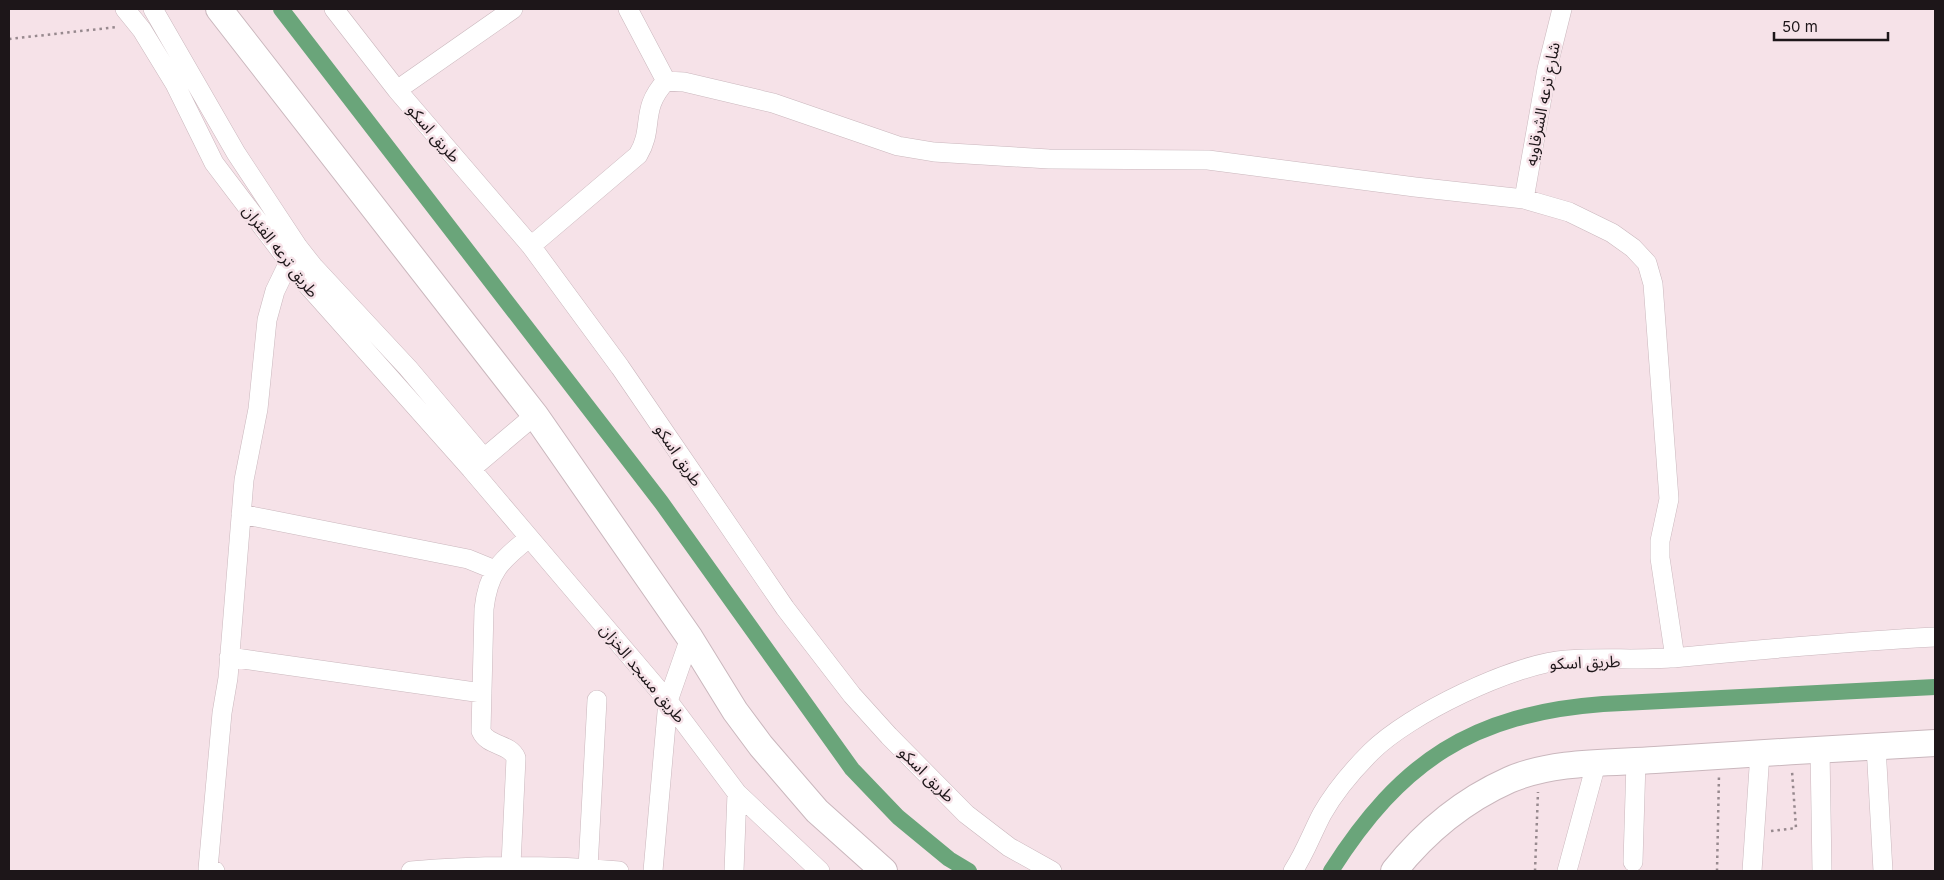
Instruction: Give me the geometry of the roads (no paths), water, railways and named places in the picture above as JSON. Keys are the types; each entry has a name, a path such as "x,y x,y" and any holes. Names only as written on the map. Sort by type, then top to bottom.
{"street":[{"name":"طريق ترعه الفئران","path":"153,9 236,152 298,247 324,278 402,362 478,464"},
{"path":"219,9 535,415 690,638 735,711 788,780 849,841 884,871"},
{"name":"طريق اسكو","path":"334,9 397,90 531,246 620,366 785,608 852,695 889,736 966,814 1009,846 1052,871"},
{"path":"397,90 513,9"},
{"path":"628,9 666,81"},
{"name":"شارع ترعه الشرقاويه","path":"1524,199 1547,69 1562,9"},
{"name":"طريق ترعه الفئران","path":"130,15 175,84 202,143 214,163 289,262 336,318 478,464"},
{"path":"666,81 684,82 774,103 898,146 934,152 1049,159 1208,160 1524,199 1569,212 1612,233 1633,248 1647,263 1653,284 1668,499 1667,516 1660,541 1660,558 1675,658"},
{"path":"531,246 638,155 646,135 649,106 653,96 666,81"},
{"path":"215,871 208,870 230,657 244,480 258,409 267,320 275,291 289,262"},
{"path":"478,464 535,415"},
{"name":"طريق مسجد الخزان","path":"478,464 529,538 668,700 737,793 820,871"},
{"path":"241,514 468,559 494,570"},
{"path":"510,865 516,758 510,750 487,741 483,737 480,725 484,609 486,592 494,570 529,538"},
{"path":"653,871 668,700 690,638"},
{"name":"طريق اسكو","path":"1293,871 1306,852 1322,814 1345,781 1372,751 1411,722 1493,681 1529,667 1566,660 1675,658 1855,641 1935,638"},
{"path":"230,657 482,693"},
{"path":"588,868 597,700"},
{"path":"1394,871 1432,830 1456,810 1510,779 1539,771 1596,764 1720,755 1935,743"},
{"path":"1876,746 1883,871"},
{"path":"1820,750 1822,871"},
{"path":"1752,871 1760,753"},
{"path":"1633,862 1636,761"},
{"path":"1567,871 1596,764"},
{"path":"734,871 737,793"},
{"path":"411,871 510,865 529,868 588,868 619,871"}],"waterway":[{"path":"281,9 661,502 852,769 898,817 949,859 969,871"},
{"path":"1331,871 1357,833 1385,800 1413,772 1444,750 1478,732 1515,719 1557,710 1603,704 1935,687"}]}
